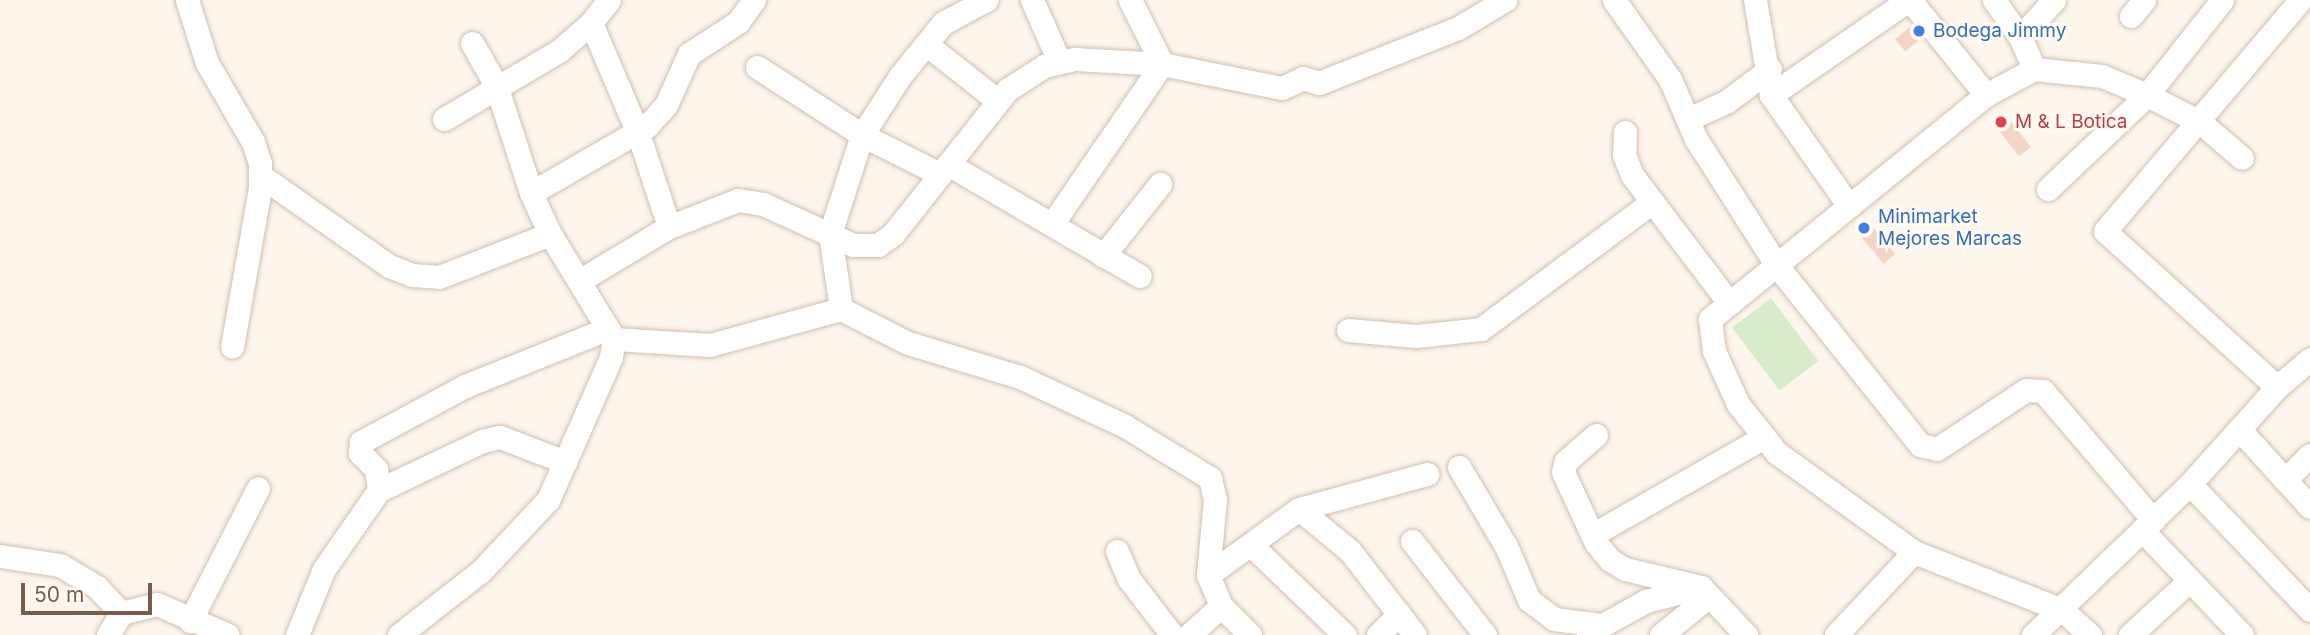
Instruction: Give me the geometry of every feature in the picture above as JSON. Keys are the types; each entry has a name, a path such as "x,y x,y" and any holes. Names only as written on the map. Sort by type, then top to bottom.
{"street":[{"path":"187,0 207,63 253,142 261,176 232,347"},
{"path":"444,120 496,85 559,50 592,23 609,0"},
{"path":"531,193 638,133 666,105 689,54 738,22 754,0"},
{"path":"841,309 830,234 862,135 943,23 986,0"},
{"path":"1032,0 1059,61"},
{"path":"1130,0 1162,64"},
{"path":"579,281 669,227 729,202 751,201 861,247 878,245 893,234 998,100 1029,72 1059,61 1162,64 1282,88 1303,78 1319,83 1458,28 1505,0"},
{"path":"1755,0 1770,69 1771,94 1849,206"},
{"path":"1771,94 1909,0 1986,95"},
{"path":"1994,0 2020,37 2034,69"},
{"path":"2020,37 2054,0"},
{"path":"2048,189 2147,95 2222,0"},
{"path":"2277,387 2105,231 2200,122 2300,0"},
{"path":"1620,2 1670,79 1688,119 1778,267 1920,444 1937,449 2026,390 2043,391 2232,632"},
{"path":"592,23 638,133 669,227"},
{"path":"400,635 428,616 525,528 548,500 611,357 611,334 550,234 531,193 496,85 472,43"},
{"path":"926,44 998,100"},
{"path":"1052,224 1162,64"},
{"path":"757,67 862,135 944,169 1052,224 1102,256 1140,275"},
{"path":"1688,119 1726,102 1770,69"},
{"path":"2090,635 2062,610 1914,552 1776,452 1738,404 1714,351 1710,319 1778,267 1986,95 2034,69 2092,74 2147,95 2200,122 2242,158"},
{"path":"1625,132 1624,155 1652,202 1729,303"},
{"path":"261,176 389,266 412,275 439,276 550,234"},
{"path":"1102,256 1160,184"},
{"path":"1348,330 1416,336 1481,330 1652,202"},
{"path":"379,490 376,469 360,453 363,440 465,386 611,334 710,345 841,309 908,343 1020,377 1189,462 1210,478 1215,499 1209,575 1222,606 1250,635"},
{"path":"2034,635 2190,484 2277,387 2310,359"},
{"path":"2239,429 2310,507"},
{"path":"1596,435 1566,461 1563,472 1592,535 1610,560 1625,569 1705,591 1740,633"},
{"path":"297,635 324,569 379,490 482,441 500,437 565,461"},
{"path":"1592,535 1764,437"},
{"path":"2286,480 2310,455"},
{"path":"1458,467 1506,546 1529,600 1553,619 1593,630 1646,601 1705,591"},
{"path":"1209,575 1299,509 1427,474"},
{"path":"2190,484 2310,610"},
{"path":"183,628 258,488"},
{"path":"1299,509 1350,551 1415,635"},
{"path":"1412,541 1485,635"},
{"path":"1251,545 1345,635"},
{"path":"1117,551 1129,579 1172,635"},
{"path":"1836,635 1914,552"},
{"path":"0,556 60,565 85,579 121,613"},
{"path":"2130,635 2189,580"},
{"path":"1661,635 1705,591"},
{"path":"108,635 121,613 157,604 183,628 228,635"},
{"path":"1189,635 1222,606"},
{"path":"1378,635 1399,614"}],"green space":[{"path":"1771,298 1819,361 1779,391 1732,327"}],"building":[{"path":"1912,25 1922,37 1905,51 1895,39"},
{"path":"2005,114 2031,147 2019,156 1993,123"},
{"path":"1865,218 1895,254 1884,264 1854,228"}],"place":[{"name":"Bodega Jimmy","path":"1919,31"},
{"name":"M & L Botica","path":"2001,122"},
{"name":"Minimarket Mejores Marcas","path":"1864,228"}]}
